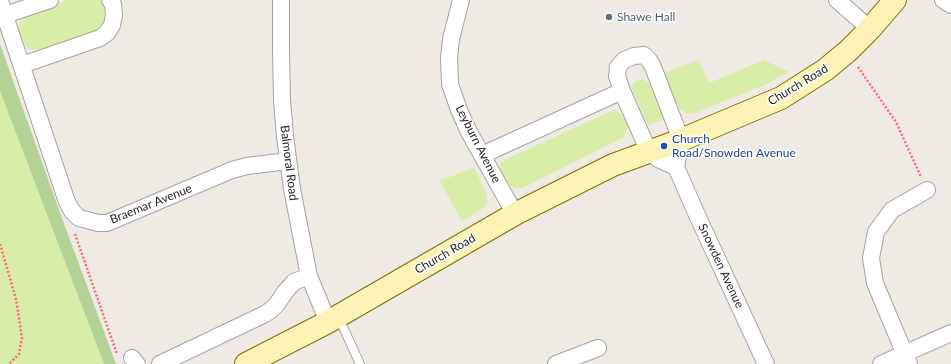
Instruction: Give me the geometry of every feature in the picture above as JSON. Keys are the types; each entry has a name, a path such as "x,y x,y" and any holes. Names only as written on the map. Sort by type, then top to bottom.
{"main road":[{"name":"Church Road","path":"246,364 268,359 333,319 515,214 614,165 680,140 781,98 825,70 848,52 895,0"}],"street":[{"path":"50,0 2,8 66,202 79,218"},
{"path":"22,65 100,38 107,33 112,25 114,15 113,4 110,0"},
{"name":"Balmoral Road","path":"282,0 282,100 288,161 297,218 309,276 333,319"},
{"name":"Leyburn Avenue","path":"461,0 451,39 449,58 450,84 459,110 515,214"},
{"path":"837,0 870,29"},
{"path":"943,0 951,5"},
{"path":"644,55 653,67 680,140 676,167 658,159 648,152 622,91 617,76 618,67 624,60 634,56 644,55"},
{"path":"482,155 622,91"},
{"name":"Braemar Avenue","path":"79,218 88,221 107,223 232,170 253,165 288,161"},
{"name":"Snowden Avenue","path":"676,167 766,364"},
{"path":"907,359 875,283 871,258 876,232 892,210 927,190"},
{"path":"160,364 272,310 284,292 294,282 309,276"},
{"path":"881,364 907,359 951,333"},
{"path":"556,364 598,348"}],"lane":[{"path":"333,319 360,364"}],"path":[{"path":"848,52 896,122 927,190"},
{"path":"79,218 74,229 129,359"},
{"path":"0,244 16,299 22,338 19,354 9,364"}],"green space":[{"path":"68,0 101,0 107,7 106,22 98,31 42,50 29,49 24,44 18,30 19,23 23,17 29,12"},
{"path":"0,44 116,364 104,364 0,91"},
{"path":"698,60 709,83 764,60 789,72 765,85 694,113 687,114 679,108 664,73"},
{"path":"643,79 649,83 665,119 648,125 632,89 633,84"},
{"path":"0,91 33,177 104,364 0,364"},
{"path":"614,110 620,113 625,119 627,129 624,137 522,188 513,188 506,181 500,170 500,164 504,160"},
{"path":"474,167 487,195 487,204 462,222 440,181"}],"place":[{"name":"Shawe Hall","path":"609,17"},
{"name":"Church Road/Snowden Avenue","path":"664,146"}]}
